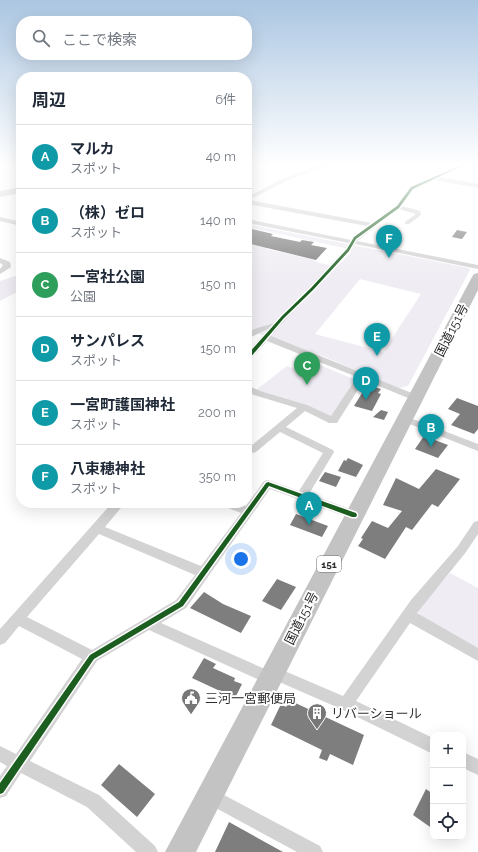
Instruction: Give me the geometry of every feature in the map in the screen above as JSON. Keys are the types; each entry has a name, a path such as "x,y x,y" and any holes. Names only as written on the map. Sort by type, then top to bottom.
{"highway":[{"name":"国道151号","path":"180,852 478,277"}],"street":[{"path":"266,204 374,225"},
{"path":"252,352 275,325 330,270 348,250 355,238 400,204"},
{"path":"398,207 418,212 419,214 408,223"},
{"path":"0,220 16,223"},
{"path":"252,222 478,267"},
{"path":"0,260 5,261 7,264 7,267 0,272"},
{"path":"252,334 263,328 275,325"},
{"path":"265,337 416,398"},
{"path":"252,390 304,407 333,421 362,376"},
{"path":"252,450 304,407"},
{"path":"405,419 478,448"},
{"path":"280,428 329,452 302,496"},
{"path":"252,506 268,484 354,515"},
{"path":"0,639 114,508"},
{"path":"240,508 248,511"},
{"path":"0,790 92,657 182,604 250,508"},
{"path":"346,704 408,615 462,549 478,524"},
{"path":"96,528 204,573"},
{"path":"408,615 478,655"},
{"path":"18,619 92,657"},
{"path":"150,624 272,676 346,704 430,745"},
{"path":"0,754 93,801 149,852"},
{"path":"466,761 478,767"},
{"path":"210,795 308,851"}],"shaded area":[{"path":"252,225 469,268 470,270 408,386 399,388 392,386 323,356 252,332 252,243 269,243 266,248 267,249 312,259 319,263 329,265 340,264 351,252 349,249 252,228","holes":["360,279 421,294 383,352 315,334"]},
{"path":"16,276 16,293 0,301 0,281"},
{"path":"315,363 356,380 333,416 328,416 256,390 287,366 305,373"},
{"path":"450,573 478,588 478,649 421,616 417,611"}],"building":[{"path":"252,229 273,234 271,236 300,242 302,240 314,242 311,245 327,248 316,260 252,244"},
{"path":"457,230 467,232 462,239 452,237"},
{"path":"367,385 381,389 378,393 381,394 372,411 354,406"},
{"path":"457,398 478,406 478,429 474,434 451,425 460,414 448,409"},
{"path":"381,410 388,412 384,420 373,417"},
{"path":"424,436 448,445 438,458 415,449"},
{"path":"348,458 363,465 356,477 338,471 344,460 346,461"},
{"path":"436,469 460,479 438,507 432,504 412,530 406,527 385,559 358,546 363,539 361,538 372,521 388,528 402,511 383,505 396,478 419,489"},
{"path":"325,472 341,477 336,487 319,481"},
{"path":"296,514 328,526 322,537 290,525"},
{"path":"277,579 296,587 281,610 262,601"},
{"path":"204,592 223,604 251,616 241,633 190,608"},
{"path":"204,658 216,664 213,668 235,678 234,681 242,684 235,698 192,678"},
{"name":"リバーショール","path":"289,700 364,735 353,765 330,754 327,761 319,758 322,750 271,725 281,704 286,707"},
{"path":"119,764 155,794 137,817 101,785"},
{"path":"426,789 430,792 430,827 413,815"},
{"path":"229,822 283,852 215,852"}],"cycle path":[{"path":"252,352 283,317 312,289 348,250 355,238 400,204"},
{"path":"252,506 268,484 354,515"},
{"path":"0,790 92,657 181,604 251,508"}],"place":[{"name":"八束穂神社","path":"389,258"},
{"name":"一宮町護国神社","path":"377,356"},
{"name":"一宮社公園","path":"307,385"},
{"name":"サンパレス","path":"366,400"},
{"name":"（株）ゼロ","path":"431,447"},
{"name":"マルカ","path":"309,525"},
{"name":"三河一宮郵便局","path":"191,715"},
{"name":"リバーショール","path":"317,730"}]}
